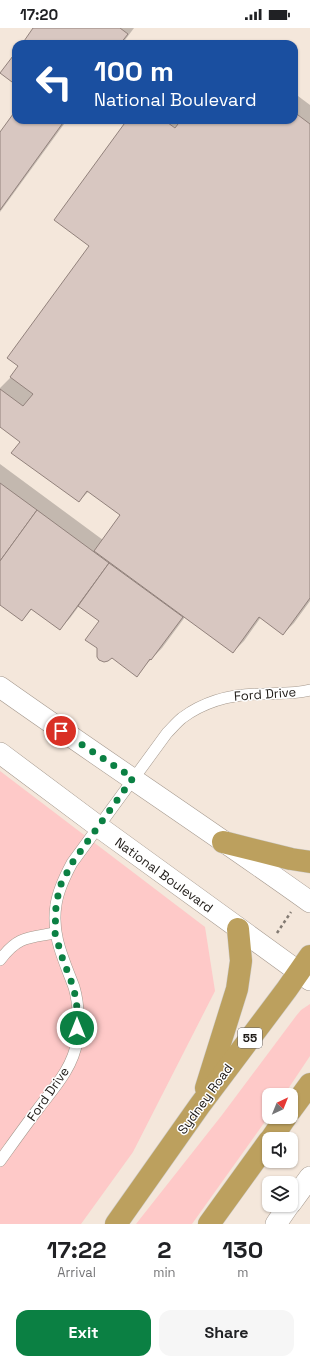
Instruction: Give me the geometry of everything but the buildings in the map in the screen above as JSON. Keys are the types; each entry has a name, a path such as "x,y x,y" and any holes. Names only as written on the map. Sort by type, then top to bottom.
{"highway":[{"path":"223,842 291,859 310,862"},
{"path":"200,1105 237,989 240,961 238,929"},
{"name":"Sydney Road","path":"116,1224 200,1105 287,989 306,969"},
{"path":"298,1100 310,1084"},
{"path":"210,1224 262,1151"}],"street":[{"path":"0,688 61,731 133,778 310,902"},
{"name":"National Boulevard","path":"0,753 98,827 238,929 306,969"},
{"path":"298,1193 310,1176"},
{"path":"276,1224 284,1212"}],"lane":[{"name":"Ford Drive","path":"0,1160 58,1082 70,1063 77,1042 78,1014 74,989 55,933 56,905 60,886 72,863 167,733 182,718 204,706 228,697 259,694 297,693 310,690"},
{"path":"0,960 13,944 20,940 55,933"}],"path":[{"path":"273,938 292,912"}],"shaded area":[{"path":"0,771 205,927 215,991 133,1152 81,1224 0,1224"},
{"path":"310,1004 310,1056 289,1088 262,1088 262,1124 263,1124 192,1224 136,1224 222,1115 301,1010"}],"route":[{"path":"61,731 133,778 72,863 60,886 56,905 55,933 74,989 78,1014 77,1028"}]}
